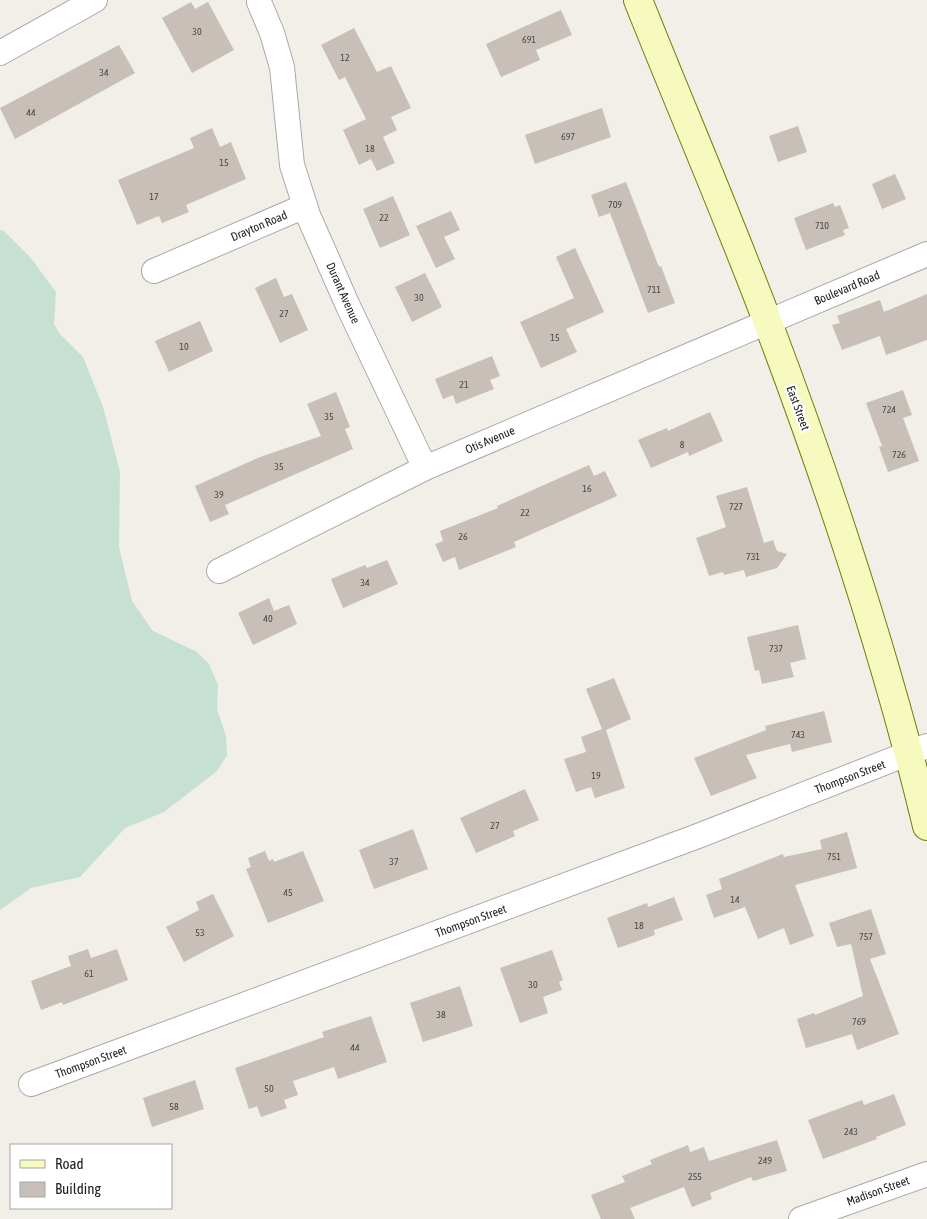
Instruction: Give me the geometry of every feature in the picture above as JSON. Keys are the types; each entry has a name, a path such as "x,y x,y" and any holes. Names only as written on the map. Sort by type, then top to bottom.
{"main road":[{"name":"East Street","path":"638,0 768,323 851,556 918,750 927,826"}],"street":[{"path":"0,53 95,0"},
{"name":"Durant Avenue","path":"259,2 272,33 282,67 288,111 292,166 305,206 348,306 425,468"},
{"name":"Drayton Road","path":"154,272 212,245 305,206"},
{"name":"Boulevard Road","path":"768,323 927,254"},
{"name":"Otis Avenue","path":"219,571 425,468 768,323"},
{"name":"Thompson Street","path":"31,1084 698,836 918,750"},
{"name":"Madison Street","path":"801,1219 927,1174"}],"green space":[{"path":"0,230 4,231 30,257 56,292 54,324 60,334 83,357 103,407 120,472 119,547 132,601 153,631 197,652 209,664 218,685 217,709 226,736 227,755 217,771 164,812 125,828 80,877 31,888 0,910"}],"building":[{"path":"191,2 195,9 208,2 234,50 192,73 162,18"},
{"path":"561,10 572,35 536,50 540,60 501,77 486,44"},
{"path":"354,28 377,72 391,66 411,108 391,117 397,130 383,137 395,163 377,171 371,159 359,165 343,130 366,119 345,77 339,80 321,45"},
{"path":"119,45 135,73 15,139 0,108"},
{"path":"602,108 611,137 535,164 525,135"},
{"path":"798,126 807,152 778,162 769,136"},
{"path":"212,128 220,147 231,142 246,179 186,205 189,212 162,223 159,216 137,225 118,180 194,148 190,138"},
{"path":"895,174 906,199 882,209 872,184"},
{"path":"626,182 675,303 648,313 610,213 599,217 591,195"},
{"path":"393,196 410,235 380,248 363,209"},
{"path":"833,203 835,207 840,205 849,228 843,230 845,235 806,250 794,218"},
{"path":"451,211 460,230 444,237 455,259 436,268 416,226"},
{"path":"575,248 604,312 566,329 577,352 541,368 520,322 574,298 556,257"},
{"path":"425,273 442,307 412,322 395,287"},
{"path":"276,278 284,297 292,294 308,330 280,343 255,288"},
{"path":"927,294 927,340 886,355 880,336 842,350 832,325 840,323 837,316 880,300 884,312"},
{"path":"200,321 213,351 169,372 155,341"},
{"path":"492,356 500,376 490,380 494,389 456,404 453,395 443,399 435,379"},
{"path":"903,390 912,415 903,418 919,461 888,472 879,447 882,446 866,403"},
{"path":"336,392 350,427 345,429 353,449 225,505 229,514 210,522 195,486 260,457 321,436 307,404"},
{"path":"710,412 723,441 689,456 688,452 651,468 638,440 667,428 668,431"},
{"path":"589,465 594,476 605,471 617,496 514,542 516,547 459,570 455,557 443,562 435,544 443,541 440,531 498,508 497,506"},
{"path":"747,487 764,543 773,540 777,551 787,554 777,568 746,577 744,570 724,575 723,572 709,576 696,538 726,527 716,496"},
{"path":"387,560 398,584 343,608 331,579 365,565 367,568"},
{"path":"269,598 274,611 289,605 297,624 253,645 238,613"},
{"path":"798,625 806,659 790,663 794,677 762,684 759,670 755,671 747,637"},
{"path":"614,678 631,719 606,730 625,788 595,798 591,787 576,792 564,759 586,752 581,737 602,729 586,689"},
{"path":"824,711 832,742 792,752 790,744 746,755 757,778 711,796 694,758 766,730 765,726"},
{"path":"525,789 539,820 513,831 515,836 476,853 460,818"},
{"path":"413,829 428,869 374,889 359,850"},
{"path":"847,832 857,868 795,885 814,936 790,945 784,928 758,939 745,907 714,918 706,895 722,889 719,879 783,854 784,857 822,849 820,840"},
{"path":"265,851 269,861 273,859 274,862 303,851 324,901 268,923 246,869 251,867 248,858"},
{"path":"213,894 234,936 184,962 166,927 199,910 196,902"},
{"path":"674,897 683,920 654,930 655,935 618,948 607,918 647,903 648,907"},
{"path":"871,909 886,954 870,959 899,1034 857,1050 852,1034 806,1048 797,1019 814,1013 815,1015 863,996 851,944 837,947 829,923"},
{"path":"88,949 91,958 117,949 128,980 63,1005 62,1002 41,1010 31,981 71,966 68,956"},
{"path":"552,950 563,980 559,982 562,990 543,997 548,1013 520,1023 500,968"},
{"path":"460,986 473,1026 423,1042 410,1003"},
{"path":"371,1016 387,1062 338,1079 334,1067 293,1081 298,1095 284,1100 287,1108 261,1117 257,1106 249,1109 235,1068 324,1037 322,1032"},
{"path":"195,1080 204,1109 152,1127 143,1098"},
{"path":"894,1094 906,1125 876,1137 877,1139 823,1159 808,1120 862,1100 864,1105"},
{"path":"777,1140 787,1171 753,1181 751,1177 710,1193 712,1199 692,1207 684,1187 630,1208 635,1219 601,1219 591,1195 625,1182 622,1176 652,1164 650,1160 688,1145 690,1152 704,1147 709,1161"}]}
